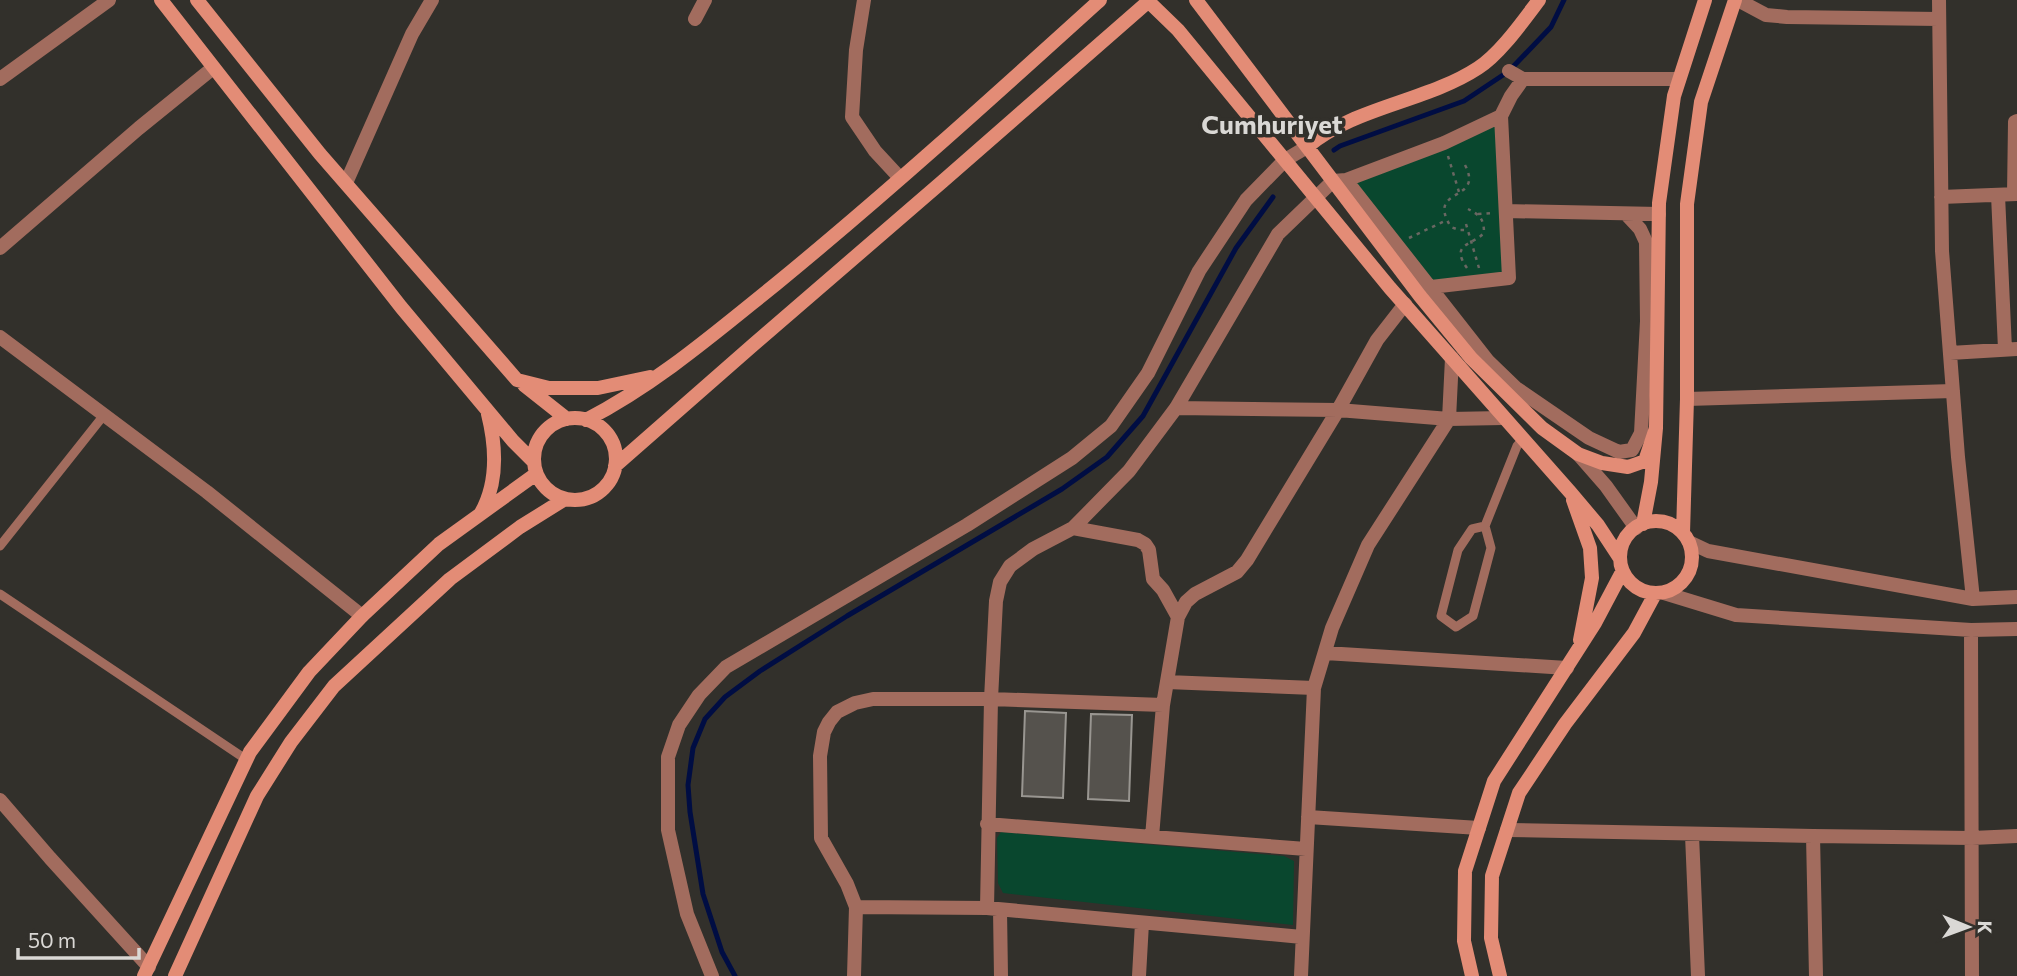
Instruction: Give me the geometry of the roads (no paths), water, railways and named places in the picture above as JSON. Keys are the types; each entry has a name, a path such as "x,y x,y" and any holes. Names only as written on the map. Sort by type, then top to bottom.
{"main road":[{"path":"146,971 250,752 309,672 362,616 439,544 535,468 535,450 539,439 546,429 556,422 586,419 597,424 612,442 615,466 611,479 603,490 591,497 565,499 553,494 543,485 535,468 401,307 161,0"},
{"path":"197,0 320,153 517,380 568,419"},
{"path":"586,419 620,402 690,353 798,265 988,102 1100,0"},
{"path":"1196,0 1307,147 1340,181 1420,296 1471,358 1542,428 1578,454 1602,463 1628,467 1645,461 1656,428"},
{"path":"1307,147 1318,137 1355,119 1432,91 1479,67 1512,35 1539,0"},
{"path":"1639,526 1651,482 1656,428 1659,214 1674,96 1705,0"},
{"path":"615,466 1148,1 1178,30 1405,304 1598,525 1619,557 1622,572 1631,584 1638,590 1660,594 1673,590 1688,576 1692,563 1692,551 1686,537 1687,204 1701,102 1736,0"},
{"path":"517,380 549,388 598,388 659,375"},
{"path":"479,515 492,487 494,437 487,409"},
{"path":"1570,492 1590,548 1592,578 1578,650"},
{"path":"175,976 257,796 291,742 334,686 450,579 520,527 565,499"},
{"path":"1619,557 1628,533 1648,521 1672,524 1686,537"},
{"path":"1472,976 1464,942 1465,871 1494,781 1595,623 1622,572"},
{"path":"1500,976 1491,938 1493,876 1519,793 1565,724 1660,594"}],"street":[{"path":"0,79 109,0"},
{"path":"346,183 412,34 432,0"},
{"path":"695,19 705,0"},
{"path":"864,0 856,50 852,117 875,151 900,178"},
{"path":"1736,0 1766,15 1787,18 1939,19"},
{"path":"1939,0 1941,251 1973,599"},
{"path":"0,248 130,135 213,68"},
{"path":"1509,71 1523,79 1679,79"},
{"path":"1431,287 1509,278 1501,116 1523,79"},
{"path":"1001,976 987,824 996,601 1000,582 1010,566 1073,528 1129,471 1176,408 1278,234 1316,197 1340,181 1444,143 1501,116"},
{"path":"1941,197 2016,194 2017,121"},
{"path":"712,976 687,914 668,830 668,757 679,725 699,695 726,667 967,525 1072,458 1111,426 1148,373 1199,271 1246,200 1285,160 1307,147"},
{"path":"1340,181 1397,244 1488,360 1516,388 1589,438 1619,452 1632,450 1641,433 1647,321 1646,242 1640,229 1626,214"},
{"path":"1950,353 2011,349 1998,195"},
{"path":"1506,211 1659,214"},
{"path":"1152,836 1163,705 1178,617 1186,602 1195,594 1237,572 1247,560 1377,340 1405,304"},
{"path":"0,337 207,492 362,616"},
{"path":"1301,976 1314,688 1332,628 1368,545 1449,418 1452,358"},
{"path":"1687,399 1952,391"},
{"path":"1176,408 1338,410 1449,418 1503,418"},
{"path":"1578,454 1639,526"},
{"path":"1073,528 1138,540 1145,544 1149,550 1153,579 1163,590 1178,617"},
{"path":"1686,537 1708,551 1973,599 2017,597"},
{"path":"1660,594 1736,615 1972,630 2017,629"},
{"path":"1972,630 1972,976"},
{"path":"1325,653 1567,668"},
{"path":"1167,682 1314,688"},
{"path":"853,976 856,907 847,884 821,838 820,756 824,732 837,712 855,703 873,699 991,699 1163,705"},
{"path":"0,800 146,971"},
{"path":"1308,817 1479,828"},
{"path":"987,824 1306,849"},
{"path":"1507,830 1692,835 1972,838 2017,836"},
{"path":"1692,835 1698,976"},
{"path":"1813,836 1816,976"},
{"path":"856,907 994,909 1302,937"},
{"path":"1139,976 1142,923"}],"lane":[{"path":"0,545 104,415"},
{"path":"1485,526 1472,529 1458,550 1441,616 1456,627 1473,616 1491,548 1485,526 1517,446 1523,439"},
{"path":"0,594 247,760"}],"waterway":[{"path":"1334,150 1464,101 1509,71 1551,27 1564,0"},
{"path":"735,976 722,952 703,894 690,812 688,785 693,748 705,719 725,697 760,671 847,616 1062,489 1107,457 1143,416 1236,248 1273,197"}],"district":[{"name":"Cumhuriyet","path":"1272,123"}]}
